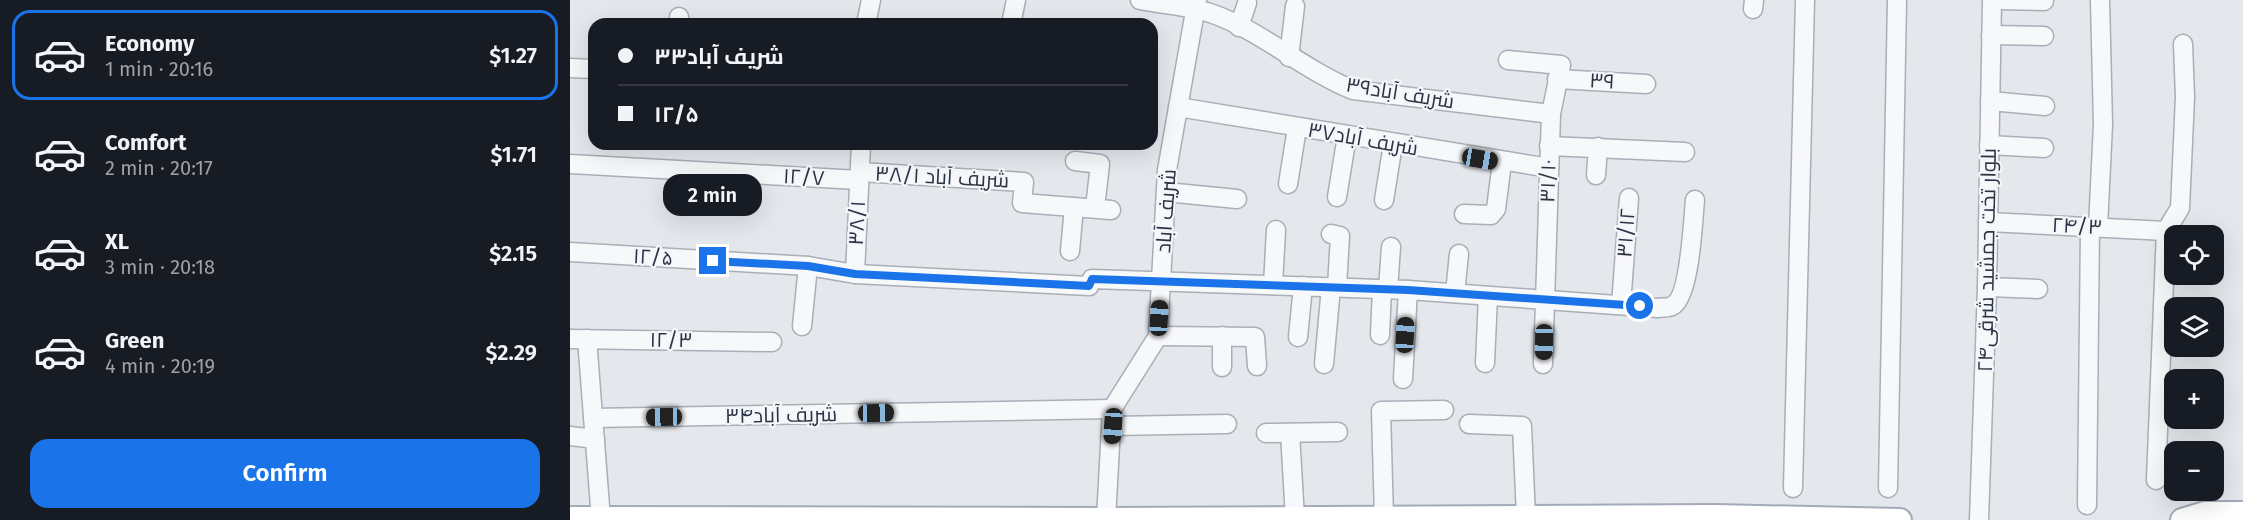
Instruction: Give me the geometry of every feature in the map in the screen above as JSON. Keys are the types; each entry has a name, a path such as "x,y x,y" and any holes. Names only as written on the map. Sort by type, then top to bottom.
{"main road":[{"path":"2182,520 2205,513 2243,513"},
{"path":"570,518 833,520 1716,516 1900,520"}],"street":[{"path":"867,18 871,0"},
{"path":"1012,18 1016,0"},
{"name":"شریف آباد۳۹","path":"1140,0 1196,5 1239,27 1323,78 1353,90 1551,114"},
{"path":"1793,488 1805,0"},
{"path":"1888,488 1897,0"},
{"name":"بلوار تخت جمشید شرقی۲۴","path":"1979,520 1987,287 1992,0"},
{"path":"1999,0 2044,2"},
{"path":"2087,505 2094,227 2103,124 2100,0"},
{"path":"1239,27 1247,3"},
{"name":"شریف آباد","path":"1106,519 1112,418 1158,336 1166,192 1196,5"},
{"path":"1289,57 1295,6"},
{"path":"1991,35 2044,36"},
{"path":"2170,225 2180,208 2185,97 2183,44"},
{"name":"۳۹","path":"1508,60 1559,72 1646,84"},
{"path":"570,68 588,69"},
{"name":"۳۱/۱۰","path":"1543,364 1549,146 1551,114 1559,72"},
{"path":"1990,101 2045,106"},
{"name":"شریف آباد۳۷","path":"1178,107 1549,168"},
{"path":"1288,184 1297,128"},
{"path":"1336,197 1347,136"},
{"path":"1384,200 1393,144"},
{"path":"1989,145 2044,148"},
{"path":"1549,146 1685,152"},
{"path":"1596,175 1598,147"},
{"name":"۳۸/۱","path":"855,274 861,150"},
{"path":"1070,251 1074,207 1103,209 1100,164 1075,161"},
{"path":"1464,214 1491,215 1496,209 1502,162"},
{"name":"۱۲/۷","path":"570,164 859,176"},
{"name":"۳۸/۱ شریف آباد","path":"859,176 1024,182 1022,203 1074,207"},
{"path":"1166,192 1238,199"},
{"name":"۳۱/۱۲","path":"1621,305 1629,198"},
{"path":"1161,281 1408,290 1658,308 1672,306 1680,299 1685,282 1695,200"},
{"name":"۲۴/۳","path":"1988,222 2164,231"},
{"path":"1274,285 1276,230"},
{"path":"1324,363 1340,236 1331,234"},
{"path":"1380,335 1391,247"},
{"name":"۱۲/۵","path":"570,252 808,266 855,274 1089,286 1092,279 1161,281"},
{"path":"1455,293 1459,254"},
{"path":"802,326 808,266"},
{"path":"2156,480 2164,281"},
{"path":"1298,337 1303,286"},
{"path":"1987,287 2038,289"},
{"path":"1402,379 1408,290"},
{"path":"1485,363 1488,296"},
{"path":"1158,336 1255,337 1257,366"},
{"path":"1222,336 1222,367"},
{"name":"۱۲/۳","path":"570,353 582,344 772,342"},
{"path":"582,344 593,418 601,519"},
{"path":"1392,518 1381,411 1443,410"},
{"name":"شریف آباد۳۴","path":"593,418 1112,418 1227,424"},
{"path":"1469,424 1522,426 1526,517"},
{"path":"1266,433 1338,432"},
{"path":"1290,433 1295,518"},
{"path":"570,436 595,440"}],"route":[{"path":"713,261 808,266 855,274 1089,286 1092,279 1360,288 1544,298 1640,306"}]}
